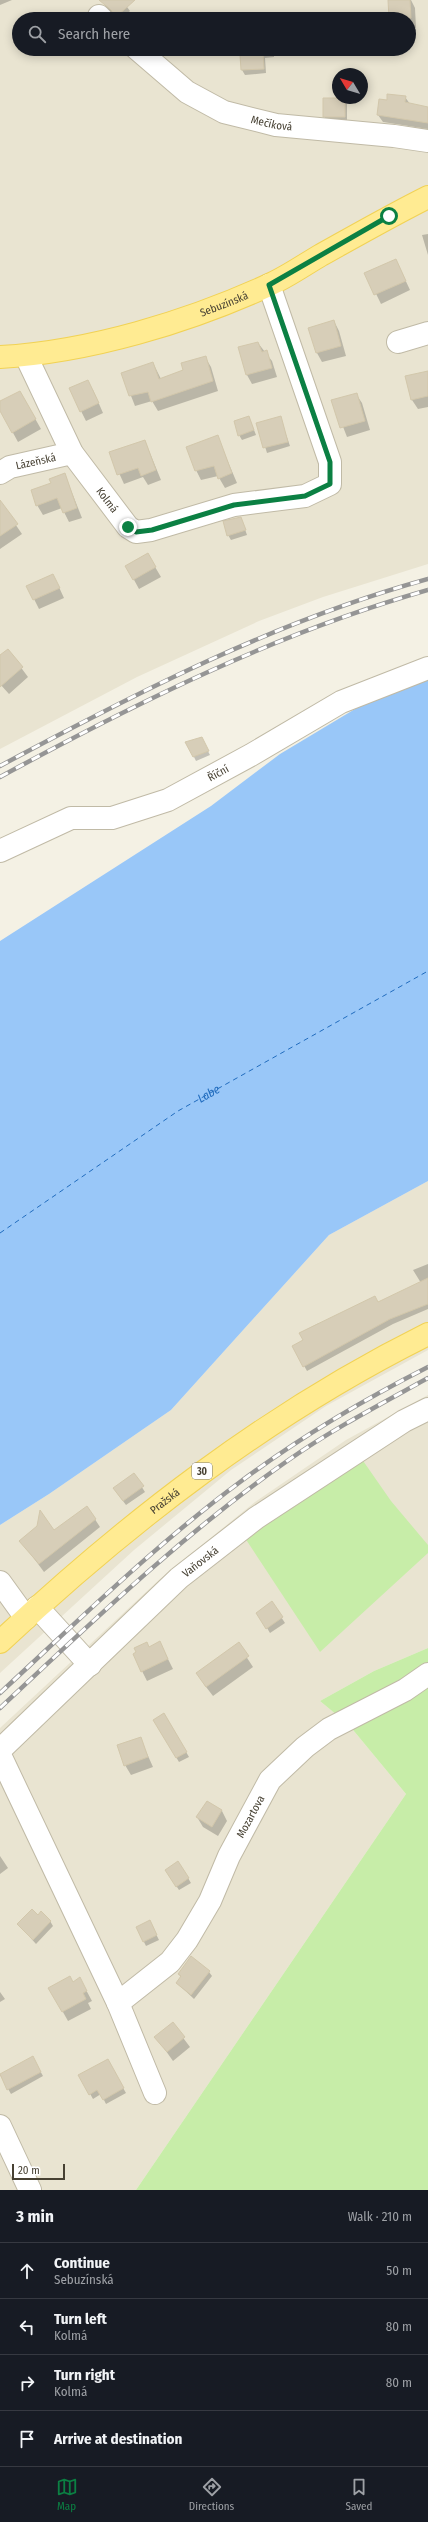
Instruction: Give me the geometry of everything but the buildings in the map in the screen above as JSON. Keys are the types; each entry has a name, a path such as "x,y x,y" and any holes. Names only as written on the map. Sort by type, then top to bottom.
{"main road":[{"name":"Sebuzínská","path":"0,357 26,356 104,341 189,316 269,285 389,216 428,197"},
{"name":"Pražská","path":"0,1642 100,1552 205,1468 330,1387 428,1334"}],"street":[{"name":"Mečíková","path":"145,56 187,92 224,112 276,125 428,141"},
{"name":"Kolmá","path":"26,356 72,454 128,527 136,532 152,530 234,505 305,496 330,484 330,462 269,285"},
{"path":"398,342 428,332"},
{"name":"Lázeňská","path":"0,473 10,467 72,454"},
{"name":"Říční","path":"0,851 71,818 112,818 168,800 251,755 341,702 428,668"},
{"name":"Vaňovská","path":"0,1750 179,1578 256,1518 391,1430 428,1409"},
{"path":"0,1582 90,1665"},
{"name":"Mozartova","path":"118,2003 170,1962 187,1940 210,1901 229,1856 270,1780 305,1747 329,1729 405,1690 428,1674"},
{"path":"0,1755 118,2003 156,2093"},
{"path":"0,2126 30,2190"}],"shaded area":[{"path":"0,0 428,0 428,564 323,597 259,621 137,677 0,749"},
{"path":"428,1181 428,1350 326,1406 231,1470 134,1550 0,1673 0,1525 49,1494 171,1410 329,1235"},
{"path":"428,1395 428,1648 374,1671 320,1701 349,1725 406,1794 136,2190 0,2190 0,1728 160,1579 255,1502 346,1440"}],"green space":[{"path":"359,1455 391,1501 428,1545 428,1553 320,1652 243,1535"},
{"path":"428,1648 428,2190 136,2190 406,1794 349,1725 320,1701 374,1671"}],"water":[{"name":"Labe","path":"428,677 428,1181 329,1235 171,1410 49,1494 0,1525 0,941 211,806 280,754 380,694"}],"ferry route":[{"path":"0,1233 178,1111 428,971"}],"railway":[{"path":"0,766 104,711 209,660 316,616 372,596 428,579"},
{"path":"0,777 156,696 263,648 372,607 428,590"},
{"path":"0,1693 147,1557 208,1506 262,1466 308,1435 332,1420 428,1367"},
{"path":"0,1708 140,1578 213,1516 251,1487 323,1437 428,1378"}],"route":[{"path":"128,527 136,532 152,530 234,505 305,496 330,484 330,462 269,285 389,216"}]}
